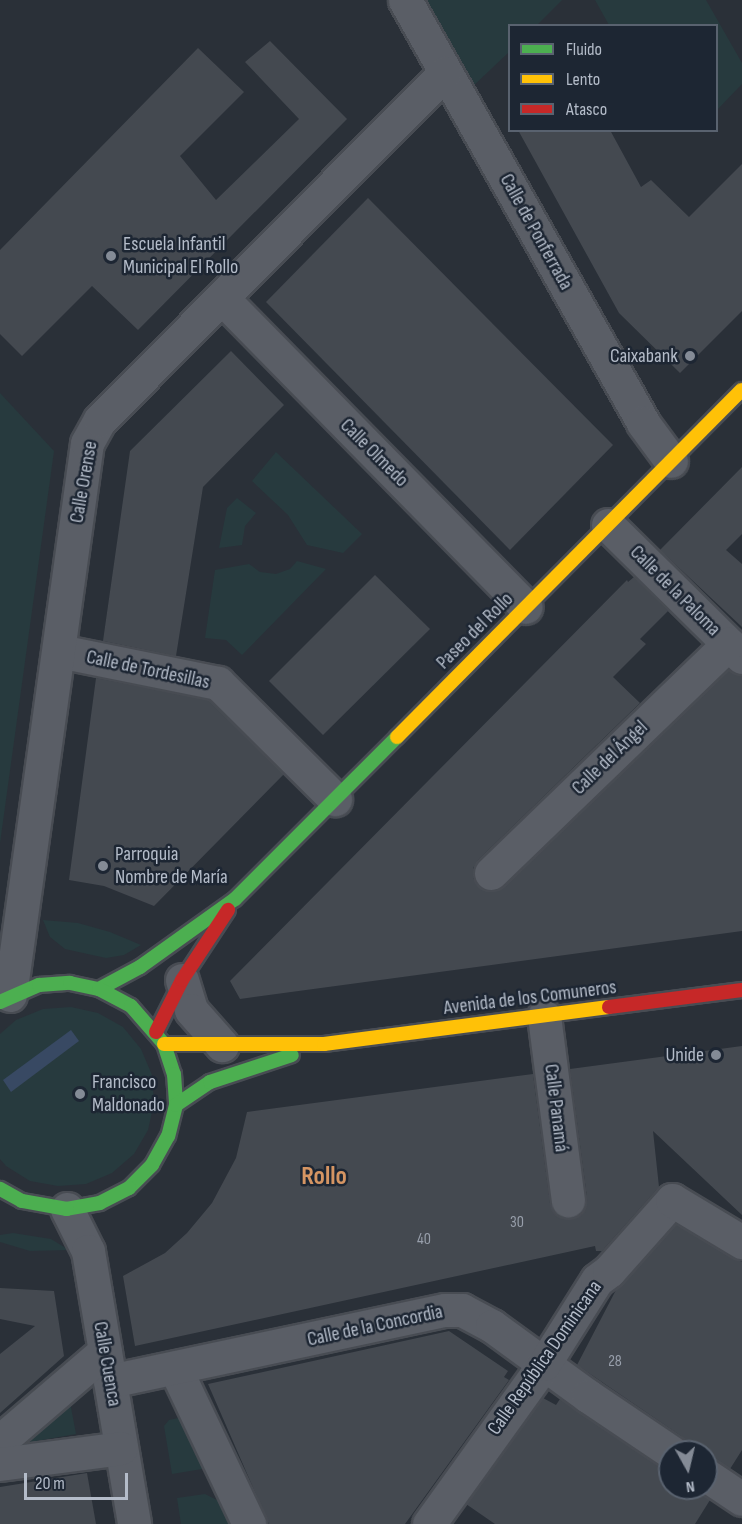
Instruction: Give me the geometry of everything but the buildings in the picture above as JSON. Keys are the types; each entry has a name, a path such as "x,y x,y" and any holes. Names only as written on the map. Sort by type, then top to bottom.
{"main road":[{"name":"Paseo del Rollo","path":"99,989 140,967 235,899 742,390"},
{"name":"Paseo del Rollo","path":"160,1038 182,980 235,899"},
{"path":"0,1189 22,1201 67,1209 100,1203 129,1188 152,1165 168,1136 176,1104 174,1074 160,1038 131,1006 99,989 70,983 49,984 5,999"},
{"name":"Avenida de los Comuneros","path":"160,1038 222,1045 324,1044 742,990"},
{"name":"Avenida de los Comuneros","path":"176,1104 210,1082 324,1044"}],"street":[{"name":"Calle de Ponferrada","path":"405,0 444,73 468,109 643,423 671,461"},
{"name":"Calle Orense","path":"5,999 59,651 87,443 100,420 444,73"},
{"name":"Calle Olmedo","path":"222,298 526,607"},
{"name":"Calle de la Paloma","path":"608,525 735,651"},
{"name":"Calle de Tordesillas","path":"59,651 218,682 334,799"},
{"name":"Calle del Ángel","path":"491,873 735,651"},
{"path":"182,980 191,1010 222,1045"},
{"name":"Calle Panamá","path":"544,1016 568,1200"},
{"name":"Calle República Dominicana","path":"442,1519 597,1280 672,1200 742,1242"},
{"name":"Calle Cuenca","path":"67,1209 87,1251 134,1524"},
{"name":"Calle de la Concordia","path":"108,1366 175,1368 445,1310 462,1310 492,1326 658,1443"},
{"path":"0,1440 108,1366"},
{"path":"175,1368 249,1524"},
{"path":"0,1464 121,1448"}],"green space":[{"path":"421,0 562,0 538,24 508,24 508,53 470,89"},
{"path":"595,0 706,0 742,63 742,84 718,109 718,24 608,24"},
{"path":"0,393 54,451 0,843"},
{"path":"276,452 362,534 343,553 307,545 288,515 252,481"},
{"path":"237,498 256,513 245,526 242,545 219,548 227,508"},
{"path":"297,561 326,569 242,655 226,640 205,638 215,570 249,564 260,572 276,574 290,569"},
{"path":"43,920 78,923 110,932 141,945 124,955 106,958 65,949 50,937"},
{"path":"71,1007 98,1013 123,1027 141,1049 152,1075 154,1103 148,1130 134,1154 112,1173 86,1184 58,1186 30,1181 6,1166 0,1159 0,1034 16,1020 43,1009"},
{"path":"13,1233 51,1239 69,1250 30,1251 0,1242 0,1235"},
{"path":"69,1397 76,1434 14,1445"},
{"path":"178,1418 188,1425 208,1468 172,1474 164,1426 169,1420"},
{"path":"205,1494 219,1501 229,1512 234,1524 181,1524 177,1498"}],"water":[{"path":"71,1030 79,1041 11,1092 3,1080"}],"traffic: fast":[{"path":"99,989 140,967 235,899 397,737"},
{"path":"0,1002 39,985 70,983 99,989 131,1006 164,1044 174,1074 176,1105 168,1136 152,1165 129,1188 100,1203 67,1209 22,1201 0,1189"},
{"path":"176,1105 210,1082 292,1055"}],"traffic: slow":[{"path":"397,737 742,390"},
{"path":"164,1044 324,1044 609,1007"}],"traffic: jam":[{"path":"156,1032 182,980 228,910"},
{"path":"609,1007 742,990"}],"place":[{"name":"Escuela Infantil Municipal El Rollo","path":"111,256"},
{"name":"Caixabank","path":"690,356"},
{"name":"Parroquia Nombre de María","path":"103,866"},
{"name":"Unide","path":"716,1055"},
{"name":"Francisco Maldonado","path":"80,1094"}],"district":[{"name":"Rollo","path":"324,1177"}]}
